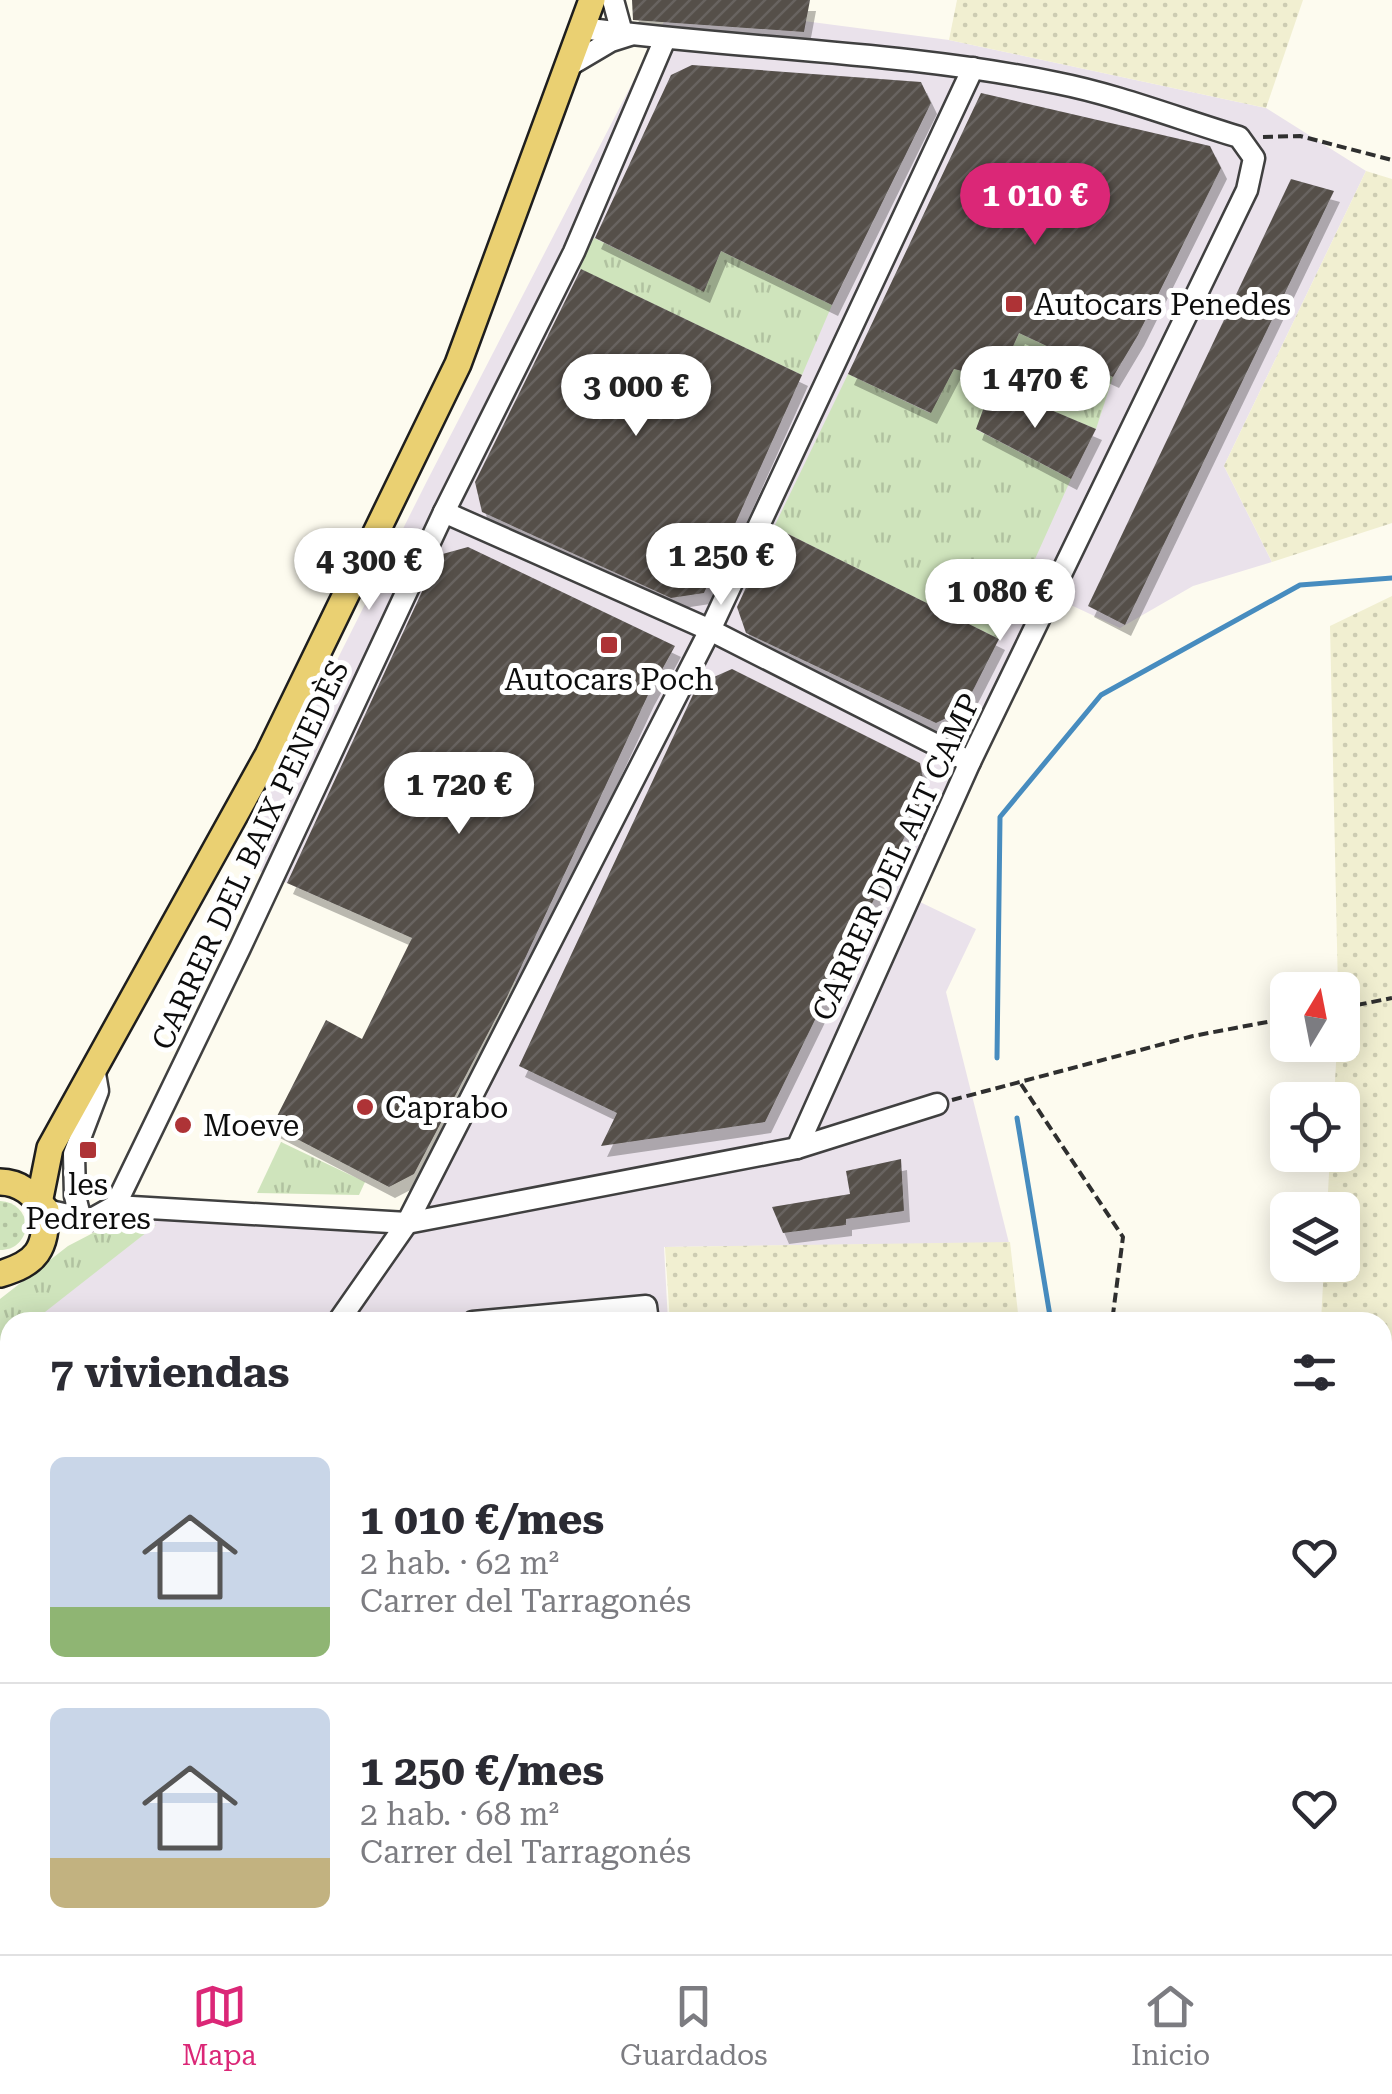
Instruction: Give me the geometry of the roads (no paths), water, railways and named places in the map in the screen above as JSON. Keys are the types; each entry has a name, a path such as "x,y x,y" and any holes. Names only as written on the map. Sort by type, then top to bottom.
{"main road":[{"path":"0,1274 26,1264 37,1254 46,1232 43,1206 50,1148 268,755 458,364 592,0"},
{"path":"5,1182 50,1148"},
{"path":"5,1182 26,1189 43,1206"}],"street":[{"path":"613,0 627,34"},
{"path":"345,1312 407,1223 710,630 972,68 665,40 582,28"},
{"path":"568,67 627,34"},
{"name":"CARRER DEL BAIX PENEDÈS","path":"115,1206 444,512 574,252 665,40"},
{"name":"CARRER DEL ALT CAMP","path":"797,1148 970,762 1247,190 1254,158 1238,138 1061,84 972,68"},
{"path":"444,512 710,630 970,762"},
{"path":"80,1216 75,1196 74,1154 98,1091 94,1068"},
{"path":"43,1206 90,1220 115,1206 407,1223 797,1148 937,1104"},
{"path":"37,1254 80,1216"},
{"path":"581,1312 646,1306 647,1312"}],"waterway":[{"path":"997,1058 1000,817 1101,695 1300,585 1392,578"},
{"path":"1017,1118 1049,1312"}],"place":[{"name":"Autocars Penedes","path":"1014,304"},
{"name":"Autocars Poch","path":"609,645"},
{"name":"Caprabo","path":"365,1107"},
{"name":"Moeve","path":"183,1125"},
{"name":"les Pedreres","path":"88,1150"}]}
